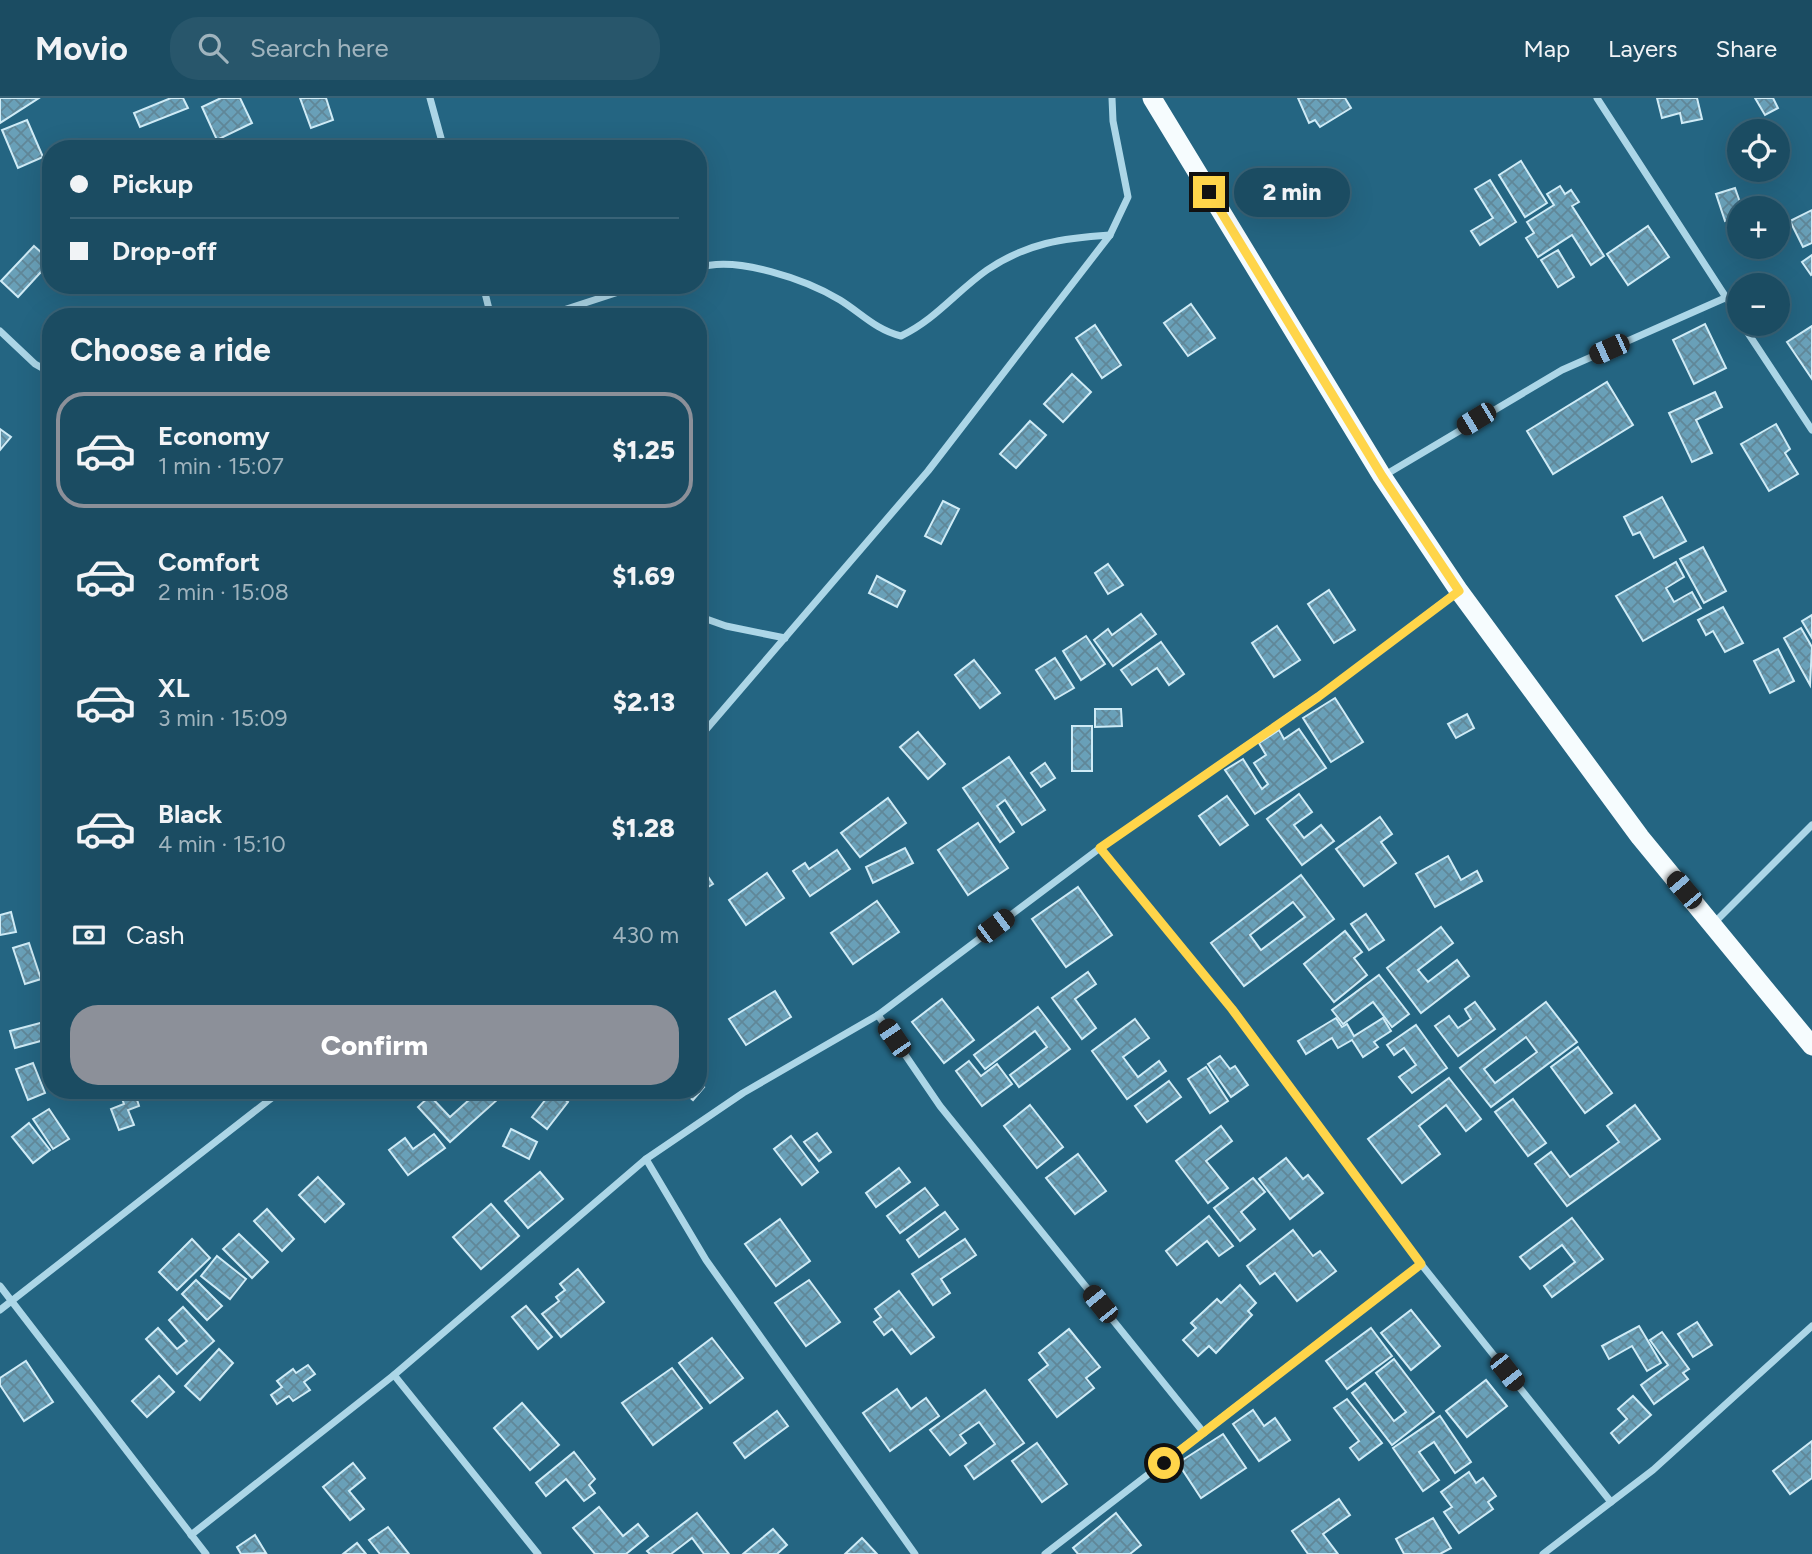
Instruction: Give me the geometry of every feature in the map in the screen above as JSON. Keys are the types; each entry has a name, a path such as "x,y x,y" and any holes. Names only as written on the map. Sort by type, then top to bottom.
{"highway":[{"path":"1152,98 1382,476 1459,591 1640,837 1812,1046"}],"street":[{"path":"430,98 442,140"},
{"path":"707,729 928,471 1110,235 1122,215 1128,197 1113,121 1112,98"},
{"path":"1597,98 1727,301"},
{"path":"707,267 727,264 802,282 838,299 875,326 901,336 931,319 987,270 1016,255 1054,239 1110,235"},
{"path":"570,308 612,294"},
{"path":"1382,476 1562,370 1725,298"},
{"path":"0,331 42,368"},
{"path":"1750,336 1812,429"},
{"path":"191,1535 394,1375 646,1159 743,1093 878,1015 1100,848 1326,691 1459,591"},
{"path":"707,619 726,626 785,638"},
{"path":"1713,924 1812,825"},
{"path":"1100,848 1232,1009 1421,1264 1611,1502"},
{"path":"878,1015 940,1106 1204,1433"},
{"path":"0,1310 13,1303 271,1099"},
{"path":"646,1159 706,1260 915,1554"},
{"path":"1045,1554 1421,1264"},
{"path":"0,1286 205,1554"},
{"path":"1543,1554 1653,1470 1812,1326"},
{"path":"394,1375 538,1554"}],"building":[{"path":"0,98 39,98 0,123"},
{"path":"171,98 183,98 188,108 140,127 134,113"},
{"path":"221,98 240,98 252,123 217,140 202,107"},
{"path":"300,98 326,98 333,120 311,128"},
{"path":"1298,98 1345,98 1351,108 1320,127 1315,120 1309,123"},
{"path":"1657,98 1697,98 1702,119 1682,123 1680,113 1662,118"},
{"path":"1755,98 1773,98 1778,108 1765,115"},
{"path":"27,120 42,157 18,168 2,130"},
{"path":"1521,161 1547,203 1525,217 1499,175"},
{"path":"1490,180 1516,222 1480,245 1471,231 1493,218 1475,189"},
{"path":"1560,186 1565,194 1571,190 1579,202 1572,206 1604,256 1591,265 1572,235 1538,257 1526,238 1534,233 1527,222 1554,205 1547,194"},
{"path":"1735,188 1738,196 1727,196 1727,220 1725,221 1716,194"},
{"path":"1812,210 1812,243 1803,247 1790,221"},
{"path":"1648,226 1669,257 1628,285 1607,254"},
{"path":"34,246 42,253 42,271 18,297 1,281"},
{"path":"1558,250 1574,277 1558,287 1541,260"},
{"path":"1812,255 1812,274 1811,275 1802,262"},
{"path":"1191,304 1215,338 1188,356 1164,323"},
{"path":"1705,324 1726,368 1694,384 1673,340"},
{"path":"1095,325 1121,365 1102,378 1076,338"},
{"path":"1812,326 1812,379 1787,342"},
{"path":"1072,374 1091,392 1063,422 1044,404"},
{"path":"1607,382 1633,425 1553,474 1527,431"},
{"path":"1715,392 1722,407 1696,420 1712,453 1692,462 1669,413"},
{"path":"1030,421 1046,435 1016,468 1000,454"},
{"path":"1776,424 1790,449 1785,453 1798,474 1769,491 1741,444"},
{"path":"0,429 11,437 0,450"},
{"path":"1662,497 1686,541 1654,558 1640,532 1633,535 1624,517"},
{"path":"943,501 959,509 941,544 925,536"},
{"path":"1703,547 1726,591 1704,603 1680,559"},
{"path":"1676,562 1684,577 1666,588 1674,602 1692,592 1701,608 1643,641 1616,596"},
{"path":"1108,564 1123,585 1108,594 1095,573"},
{"path":"877,576 905,591 897,607 869,593"},
{"path":"1329,590 1355,630 1334,643 1308,604"},
{"path":"1723,607 1743,643 1725,652 1713,631 1706,635 1698,620"},
{"path":"1141,614 1156,634 1113,666 1094,640 1108,629 1112,635"},
{"path":"1812,615 1812,638 1802,621"},
{"path":"1277,626 1300,660 1274,677 1252,643"},
{"path":"1801,628 1812,647 1810,685 1784,638"},
{"path":"1086,636 1105,664 1081,680 1063,651"},
{"path":"1161,642 1184,674 1169,685 1157,668 1132,685 1121,670"},
{"path":"1778,649 1794,681 1770,693 1754,661"},
{"path":"1055,658 1074,688 1055,699 1036,670"},
{"path":"974,660 1000,693 980,708 955,675"},
{"path":"1335,698 1363,742 1331,762 1303,718"},
{"path":"1095,709 1121,709 1122,726 1095,727"},
{"path":"1467,714 1474,728 1456,738 1448,724"},
{"path":"1072,726 1092,726 1092,771 1072,771"},
{"path":"1299,729 1326,768 1255,814 1225,770 1243,759 1262,789 1268,784 1254,763 1266,755 1259,743 1279,730 1284,739"},
{"path":"918,732 945,764 928,779 900,747"},
{"path":"1009,757 1045,810 1022,825 1005,800 997,806 1014,832 1000,842 963,788"},
{"path":"1045,763 1055,778 1041,787 1031,773"},
{"path":"1299,794 1312,812 1294,825 1304,838 1321,825 1334,841 1302,865 1267,819"},
{"path":"1227,796 1248,825 1220,845 1199,816"},
{"path":"888,798 906,823 860,857 841,833"},
{"path":"1380,817 1392,834 1381,842 1396,863 1364,886 1336,849"},
{"path":"978,823 1008,868 968,895 938,850"},
{"path":"905,848 913,863 873,883 866,867"},
{"path":"837,850 850,869 810,896 793,871 805,863 809,869"},
{"path":"1448,856 1461,880 1477,871 1482,881 1435,907 1416,874"},
{"path":"767,873 784,898 746,925 729,900"},
{"path":"707,875 713,884 707,888"},
{"path":"1301,875 1334,919 1244,986 1211,943","holes":["1293,902 1305,917 1261,950 1250,935"]},
{"path":"1078,887 1112,935 1066,967 1032,919"},
{"path":"877,901 899,932 853,964 831,933"},
{"path":"11,912 16,932 0,935 0,915"},
{"path":"1366,914 1384,940 1369,950 1351,924"},
{"path":"1441,927 1453,943 1418,970 1428,982 1457,960 1469,976 1421,1013 1387,968"},
{"path":"1345,931 1362,952 1354,958 1367,975 1334,1002 1304,964"},
{"path":"29,943 41,979 25,984 13,948"},
{"path":"1088,972 1096,984 1075,999 1096,1028 1082,1039 1052,998"},
{"path":"1379,975 1409,1014 1392,1027 1373,1002 1343,1024 1332,1010"},
{"path":"775,991 791,1017 746,1045 729,1019"},
{"path":"942,999 974,1040 944,1063 912,1022"},
{"path":"1475,1002 1495,1029 1458,1056 1435,1026 1449,1016 1458,1028 1471,1019 1465,1009"},
{"path":"1546,1002 1577,1042 1491,1107 1460,1068","holes":["1526,1037 1537,1052 1495,1083 1484,1069"]},
{"path":"1038,1007 1070,1049 1019,1087 1010,1075 1047,1047 1035,1031 985,1069 974,1055"},
{"path":"1336,1018 1342,1027 1347,1024 1354,1036 1383,1018 1391,1031 1374,1042 1378,1047 1363,1057 1352,1040 1338,1048 1332,1038 1306,1054 1298,1041"},
{"path":"1135,1019 1149,1038 1123,1057 1138,1077 1159,1061 1166,1071 1127,1099 1092,1051"},
{"path":"42,1023 42,1041 15,1048 10,1031"},
{"path":"1416,1025 1447,1068 1412,1093 1399,1077 1416,1065 1404,1048 1394,1055 1387,1045"},
{"path":"1578,1047 1612,1093 1585,1113 1551,1067"},
{"path":"1220,1056 1230,1069 1235,1066 1248,1085 1231,1097 1208,1064"},
{"path":"969,1061 981,1076 997,1064 1012,1084 982,1106 956,1071"},
{"path":"33,1063 42,1086 42,1094 28,1100 16,1069"},
{"path":"1206,1067 1228,1101 1210,1113 1188,1079"},
{"path":"1449,1078 1481,1119 1466,1131 1446,1105 1419,1126 1440,1154 1402,1183 1368,1139"},
{"path":"1169,1081 1181,1097 1147,1122 1135,1106"},
{"path":"122,1099 137,1099 139,1106 128,1110 134,1125 119,1130 111,1109 124,1104"},
{"path":"427,1099 433,1099 450,1117 470,1099 498,1099 450,1142 418,1107"},
{"path":"546,1099 564,1099 568,1102 547,1129 532,1117"},
{"path":"1513,1099 1546,1143 1528,1156 1495,1112"},
{"path":"1030,1105 1063,1147 1037,1168 1004,1126"},
{"path":"1635,1105 1660,1139 1567,1206 1535,1164 1551,1152 1570,1177 1619,1142 1607,1126"},
{"path":"49,1109 69,1139 53,1149 33,1119"},
{"path":"29,1123 50,1150 33,1163 12,1137"},
{"path":"1221,1126 1232,1141 1206,1161 1228,1188 1208,1203 1176,1161"},
{"path":"511,1129 537,1142 529,1159 503,1146"},
{"path":"817,1133 831,1152 819,1161 804,1142"},
{"path":"434,1134 445,1148 408,1175 389,1150 405,1138 413,1149"},
{"path":"791,1136 818,1172 802,1185 774,1149"},
{"path":"1078,1154 1106,1191 1075,1214 1046,1178"},
{"path":"1286,1158 1303,1179 1308,1175 1323,1193 1290,1219 1259,1179"},
{"path":"899,1168 910,1182 876,1207 866,1193"},
{"path":"540,1172 563,1199 528,1228 505,1201"},
{"path":"318,1177 344,1204 325,1222 299,1195"},
{"path":"1253,1178 1265,1192 1241,1212 1255,1229 1240,1241 1214,1208"},
{"path":"925,1188 938,1205 900,1233 887,1216"},
{"path":"491,1204 519,1236 481,1269 453,1237"},
{"path":"267,1209 294,1239 282,1251 254,1221"},
{"path":"945,1212 958,1229 919,1257 907,1240"},
{"path":"1209,1216 1233,1246 1219,1256 1207,1241 1177,1265 1166,1251"},
{"path":"1572,1218 1603,1259 1552,1297 1544,1286 1575,1262 1562,1245 1530,1269 1520,1257"},
{"path":"780,1219 810,1261 776,1286 745,1244"},
{"path":"1293,1230 1313,1256 1320,1251 1336,1271 1297,1301 1275,1273 1260,1284 1247,1266"},
{"path":"239,1234 268,1262 252,1278 223,1249"},
{"path":"192,1239 210,1258 177,1290 159,1272"},
{"path":"965,1239 976,1255 941,1279 950,1293 933,1305 912,1274"},
{"path":"217,1256 246,1279 230,1299 201,1276"},
{"path":"578,1269 604,1302 561,1337 542,1314 559,1301 556,1297 565,1290 560,1284"},
{"path":"196,1280 222,1306 207,1320 182,1294"},
{"path":"809,1280 840,1322 806,1346 775,1303"},
{"path":"1240,1285 1256,1303 1248,1311 1252,1315 1216,1353 1209,1346 1198,1356 1183,1340 1196,1328 1191,1323 1217,1299 1221,1303"},
{"path":"899,1291 934,1337 911,1354 892,1329 884,1335 874,1322 881,1317 875,1309"},
{"path":"526,1306 552,1337 538,1349 512,1317"},
{"path":"183,1307 214,1341 177,1374 146,1339 158,1328 177,1349 187,1341 169,1320"},
{"path":"1411,1310 1440,1346 1411,1370 1381,1333"},
{"path":"1697,1322 1712,1345 1693,1357 1678,1334"},
{"path":"1639,1326 1661,1363 1647,1371 1632,1346 1609,1359 1602,1346"},
{"path":"1371,1328 1392,1356 1347,1389 1326,1361"},
{"path":"1069,1329 1100,1367 1086,1378 1094,1388 1057,1417 1029,1380 1048,1365 1039,1353"},
{"path":"1662,1332 1689,1369 1683,1373 1688,1379 1654,1404 1641,1385 1668,1365 1650,1340"},
{"path":"712,1338 743,1378 710,1403 679,1363"},
{"path":"219,1349 233,1363 200,1400 185,1386"},
{"path":"1394,1359 1434,1412 1392,1445 1352,1393 1365,1383 1394,1421 1406,1412 1376,1373"},
{"path":"26,1361 53,1402 24,1421 0,1385 0,1378"},
{"path":"308,1365 315,1374 304,1382 310,1390 293,1401 289,1396 277,1404 271,1395 282,1387 277,1381 293,1369 296,1373"},
{"path":"672,1368 702,1408 653,1445 622,1403"},
{"path":"159,1376 174,1392 147,1417 132,1401"},
{"path":"1486,1380 1507,1406 1467,1437 1446,1411"},
{"path":"897,1389 911,1409 926,1398 939,1416 890,1451 863,1413"},
{"path":"985,1390 1024,1443 974,1479 965,1466 995,1444 979,1422 960,1435 966,1443 950,1455 930,1430"},
{"path":"1633,1396 1651,1415 1619,1443 1611,1433 1627,1419 1618,1409"},
{"path":"1347,1399 1382,1443 1359,1460 1350,1448 1359,1441 1334,1408"},
{"path":"522,1403 559,1445 530,1470 494,1428"},
{"path":"1253,1410 1264,1426 1275,1418 1290,1440 1259,1461 1233,1424"},
{"path":"777,1411 788,1426 745,1458 734,1443"},
{"path":"1440,1416 1471,1462 1455,1473 1434,1442 1419,1452 1439,1480 1423,1491 1393,1448"},
{"path":"1223,1434 1246,1468 1201,1498 1178,1463"},
{"path":"1812,1441 1812,1478 1790,1494 1773,1471"},
{"path":"1037,1443 1067,1484 1042,1502 1012,1461"},
{"path":"574,1452 595,1479 589,1485 595,1493 584,1501 566,1479 546,1496 536,1483"},
{"path":"353,1463 365,1478 349,1491 364,1509 350,1520 323,1487"},
{"path":"1469,1472 1476,1483 1483,1478 1496,1496 1488,1502 1493,1509 1459,1533 1444,1512 1452,1507 1441,1492"},
{"path":"1339,1499 1350,1515 1323,1534 1338,1554 1308,1554 1292,1531"},
{"path":"599,1507 623,1536 638,1524 648,1536 626,1554 595,1554 573,1528"},
{"path":"697,1513 729,1554 704,1554 692,1538 671,1554 650,1554 647,1551"},
{"path":"1116,1513 1141,1545 1130,1554 1078,1554 1073,1548"},
{"path":"1433,1518 1451,1548 1440,1554 1404,1554 1396,1539"},
{"path":"388,1527 409,1554 380,1554 369,1540"},
{"path":"773,1529 787,1545 777,1554 743,1554"},
{"path":"255,1535 266,1553 241,1554 237,1547"},
{"path":"862,1538 877,1554 845,1554"},
{"path":"357,1543 366,1554 343,1554"}],"route":[{"path":"1164,1463 1421,1264 1232,1009 1100,848 1240,753 1459,591 1382,476 1209,192"}]}
